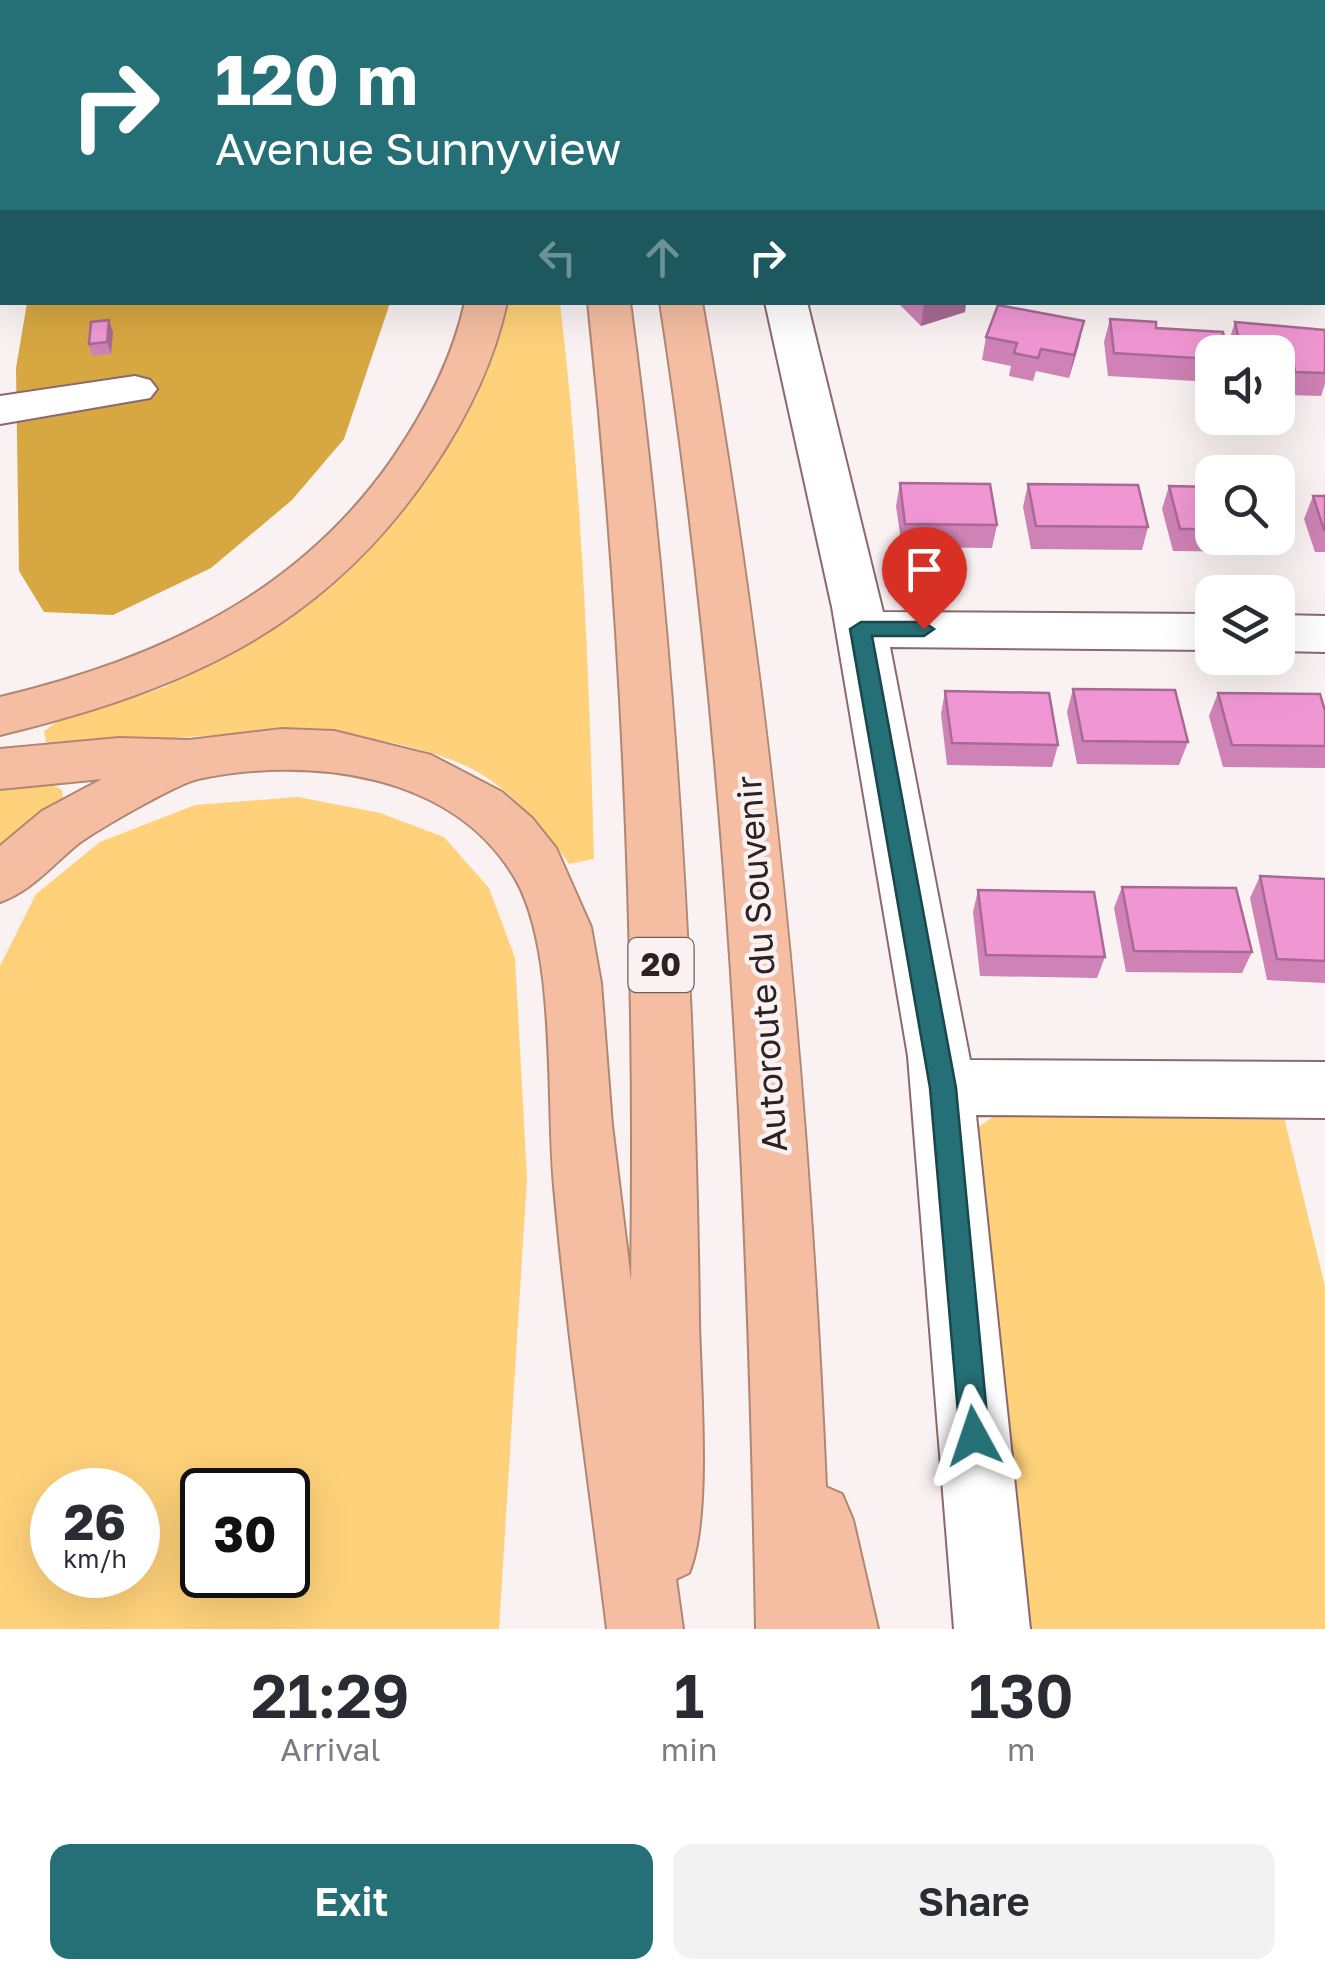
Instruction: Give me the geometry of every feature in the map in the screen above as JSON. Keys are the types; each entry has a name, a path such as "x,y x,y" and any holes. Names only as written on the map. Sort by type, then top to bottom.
{"highway":[{"path":"0,716 88,695 174,666 248,626 321,571 380,510 420,454 454,394 485,305"},
{"name":"20","path":"609,305 639,556 657,816 665,1187 662,1629"},
{"name":"Autoroute du Souvenir","path":"682,305 713,492 747,760 768,1012 789,1400 794,1629"},
{"path":"0,769 135,758 186,760 292,749 350,754 408,767 445,783 496,819 524,848 545,880 565,940 580,1126 646,1629"},
{"path":"0,879 62,826 186,760"},
{"path":"789,1400 840,1629"}],"street":[{"path":"787,305 861,629 943,1088 992,1629"},
{"path":"0,410 136,390"},
{"path":"861,629 1195,632"},
{"path":"1295,633 1325,634"},
{"path":"943,1088 1325,1090"}],"shaded area":[{"path":"27,305 389,305 344,439 292,500 211,568 113,615 44,612 19,571 16,368"},
{"path":"495,305 560,305 583,580 594,859 569,864 536,821 495,784 464,765 416,748 367,738 265,733 61,748 46,742 44,731 58,721 165,687 315,595"},
{"path":"51,784 62,790 64,802 0,848 0,791"},
{"path":"298,797 380,813 444,837 489,888 515,958 527,1178 499,1629 0,1629 0,966 36,894 100,842 195,805"},
{"path":"1011,1113 1283,1113 1325,1286 1325,1629 1021,1629 972,1132 991,1118"}],"building":[{"path":"998,305 1084,321 1074,355 1041,349 1038,358 1014,353 1017,343 986,337"},
{"path":"1110,319 1156,322 1156,328 1224,335 1195,335 1195,358 1114,353"},
{"path":"109,320 107,342 89,344 91,322"},
{"path":"1235,322 1325,330 1325,373 1295,372 1295,335 1238,335"},
{"path":"900,483 990,484 997,525 905,524"},
{"path":"1028,484 1138,485 1148,527 1036,526"},
{"path":"1169,486 1195,487 1195,529 1180,529"},
{"path":"1313,496 1325,496 1325,530 1324,530"},
{"path":"1073,689 1175,690 1188,742 1083,741"},
{"path":"945,691 1049,693 1058,745 952,743"},
{"path":"1218,693 1320,694 1325,711 1325,746 1232,745"},
{"path":"1260,876 1325,879 1325,961 1277,959"},
{"path":"1122,887 1236,888 1252,952 1134,951"},
{"path":"978,890 1094,892 1105,957 986,955"}],"route":[{"path":"924,629 861,629 943,1088 974,1436"}]}
